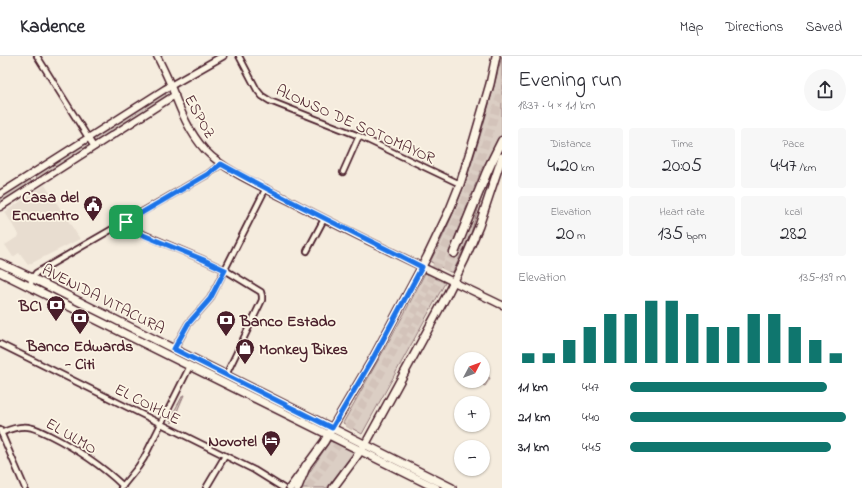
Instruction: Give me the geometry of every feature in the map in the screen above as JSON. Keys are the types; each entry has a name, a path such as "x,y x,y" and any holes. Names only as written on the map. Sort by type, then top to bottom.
{"highway":[{"path":"454,253 488,168 502,141"},
{"path":"297,488 306,466"}],"main road":[{"path":"290,488 331,431 372,360 422,267 450,209 460,184 474,139 490,84 496,56"},
{"path":"333,488 363,447 454,282 479,226 502,157"},
{"name":"AVENIDA VITACURA","path":"0,263 219,371 363,447 452,488"},
{"name":"AVENIDA VITACURA","path":"0,272 190,366 331,431"},
{"path":"190,366 195,364 212,371 219,371"},
{"name":"AVENIDA VITACURA","path":"363,447 436,488"}],"street":[{"path":"37,56 94,147"},
{"name":"ESPOZ","path":"157,56 174,96 194,136 221,164 324,219 502,305"},
{"path":"0,194 171,86 223,56"},
{"name":"ALONSO DE SOTOMAYOR","path":"239,56 257,90 262,96 270,101 359,136 460,184"},
{"path":"0,207 174,96"},
{"path":"344,172 359,136"},
{"path":"30,286 32,278 36,273 208,174 221,164"},
{"path":"35,172 41,181"},
{"path":"174,349 188,324 210,299 266,188"},
{"path":"307,251 324,219"},
{"path":"126,222 131,230 204,260 225,270 259,290 262,300 226,375"},
{"name":"EL COIHUE","path":"0,344 254,470 283,488"},
{"path":"122,487 141,462 190,366"},
{"name":"EL ULMO","path":"1,432 21,427 36,429 76,450 101,468 122,487"},
{"path":"1,432 25,488"},
{"path":"206,488 225,456"}],"shaded area":[{"path":"502,56 502,135 481,170 449,252 454,254 488,175 471,233 453,272 450,272 431,262 431,260 464,186"},
{"path":"164,92 168,98 95,143 91,138"},
{"path":"85,143 88,148 38,180 35,175"},
{"path":"29,178 32,183 1,202 0,196"},
{"path":"45,185 80,239 28,265 19,253 13,257 5,245 19,236 5,212"},
{"path":"425,273 445,283 362,434 343,423 404,314"},
{"path":"38,285 183,357 182,359 38,287"},
{"path":"184,395 172,423 170,419"},
{"path":"330,441 354,452 327,488 300,488 303,482"}],"tunnel":[{"path":"308,488 359,411 399,341 428,285 468,194 502,90"},
{"path":"403,343 424,309 454,253"}],"place":[{"name":"Casa del Encuentro","path":"93,222"},
{"name":"BCI","path":"56,322"},
{"name":"Banco Edwards - Citi","path":"80,335"},
{"name":"Banco Estado","path":"226,337"},
{"name":"Monkey Bikes","path":"245,365"},
{"name":"Novotel","path":"271,457"}],"route":[{"path":"221,164 324,219 422,267 372,360 332,428 174,349 193,317 206,305 210,299 225,270 131,230 126,222 208,174 221,164"}]}
